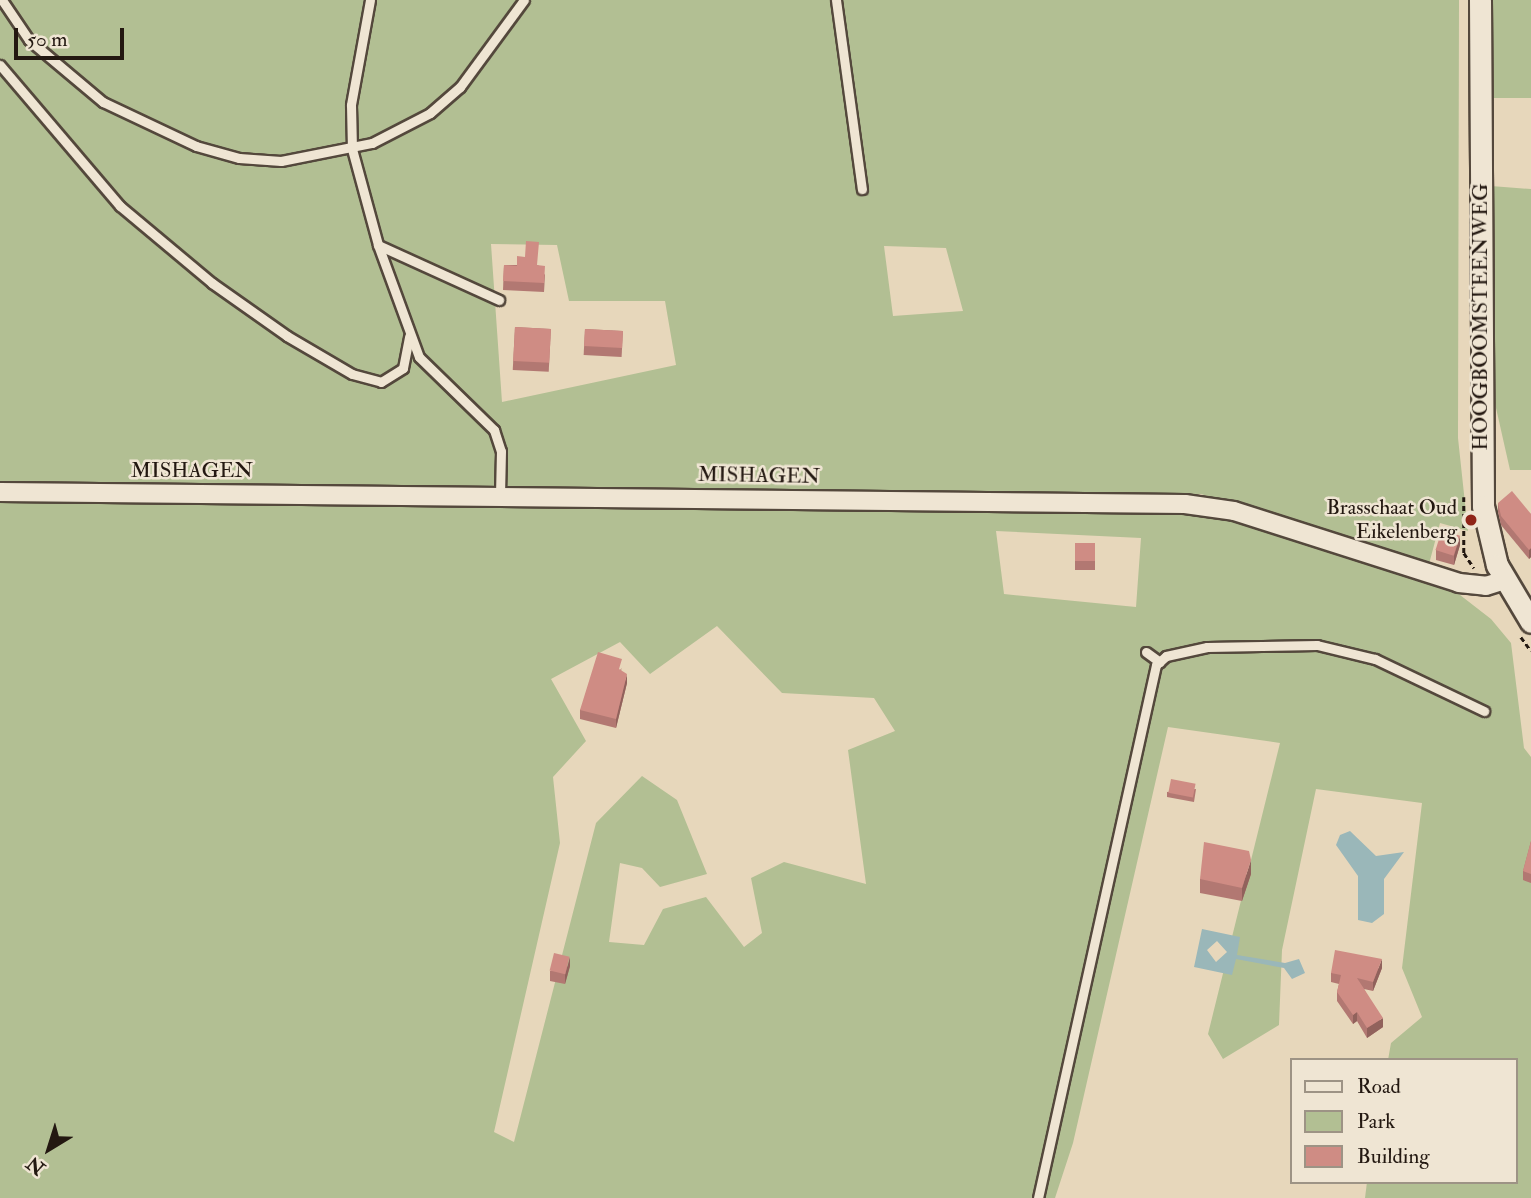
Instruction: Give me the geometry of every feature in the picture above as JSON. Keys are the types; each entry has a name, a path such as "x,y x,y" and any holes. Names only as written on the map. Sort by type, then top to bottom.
{"street":[{"name":"HOOGBOOMSTEENWEG","path":"1480,0 1482,487 1490,545 1504,580 1531,622"},
{"name":"MISHAGEN","path":"0,492 1185,504 1234,511 1459,583 1486,586 1504,580"}],"lane":[{"path":"2,0 29,40 60,70 152,128 239,158 281,161 352,149 403,131 460,87 524,0"},
{"path":"370,0 351,105 352,149 378,244 409,337 433,375 494,430 501,451 500,496"},
{"path":"836,0 862,188"},
{"path":"0,65 120,206 167,248 277,329 352,374 381,382 403,368 409,337"},
{"path":"378,244 499,300"},
{"path":"1038,1198 1151,676 1160,662 1207,647 1283,643 1345,649 1483,711"},
{"path":"1146,652 1160,662"}],"green space":[{"path":"0,0 1459,0 1458,438 1468,531 1440,523 1429,564 1201,494 0,481","holes":["491,244 557,245 569,301 665,301 676,365 502,402","884,246 946,248 963,311 893,316"]},
{"path":"1492,0 1531,0 1531,98 1492,98"},
{"path":"1491,186 1531,189 1531,470 1510,470 1494,399"},
{"path":"0,501 1199,510 1451,588 1491,619 1511,643 1524,748 1531,757 1531,1198 1365,1198 1367,1184 1517,1184 1517,1058 1388,1058 1391,1043 1422,1017 1402,968 1422,803 1316,789 1282,950 1279,1025 1223,1059 1208,1034 1280,743 1168,727 1073,1143 1055,1198 0,1198","holes":["996,531 1141,538 1136,607 1004,594","717,626 782,693 874,698 895,731 848,750 866,884 784,862 751,878 762,933 744,947 706,897 663,909 644,945 609,942 620,863 642,868 660,887 707,874 677,800 642,776 596,823 514,1142 494,1132 560,843 553,777 586,741 551,679 620,642 650,674"]}],"water":[{"path":"1350,831 1376,856 1404,852 1384,879 1384,914 1372,923 1358,920 1358,876 1336,845 1340,835"},
{"path":"1202,929 1240,937 1237,955 1285,963 1299,959 1305,973 1292,979 1284,968 1236,959 1232,975 1194,967","holes":["1217,941 1227,952 1216,962 1207,950"]}],"building":[{"path":"526,241 539,242 537,265 545,266 544,283 503,281 504,265 517,266 517,256 525,257"},
{"path":"515,327 551,329 549,363 513,361"},
{"path":"585,329 623,331 622,348 584,346"},
{"path":"1512,491 1531,514 1529,550 1501,516 1498,503"},
{"path":"1442,530 1460,536 1454,556 1436,550"},
{"path":"1075,543 1095,543 1095,561 1075,561"},
{"path":"598,652 622,659 619,669 627,674 616,719 580,710"},
{"path":"1171,779 1196,784 1193,798 1168,793"},
{"path":"1531,841 1531,874 1523,871"},
{"path":"1204,842 1249,851 1251,860 1242,888 1200,879"},
{"path":"1335,950 1382,959 1373,982 1357,978 1383,1018 1367,1028 1357,1012 1353,1015 1337,992 1341,975 1331,973"},
{"path":"554,953 570,957 565,974 550,970"}],"place":[{"name":"Brasschaat Oud Eikelenberg","path":"1471,520"}]}
